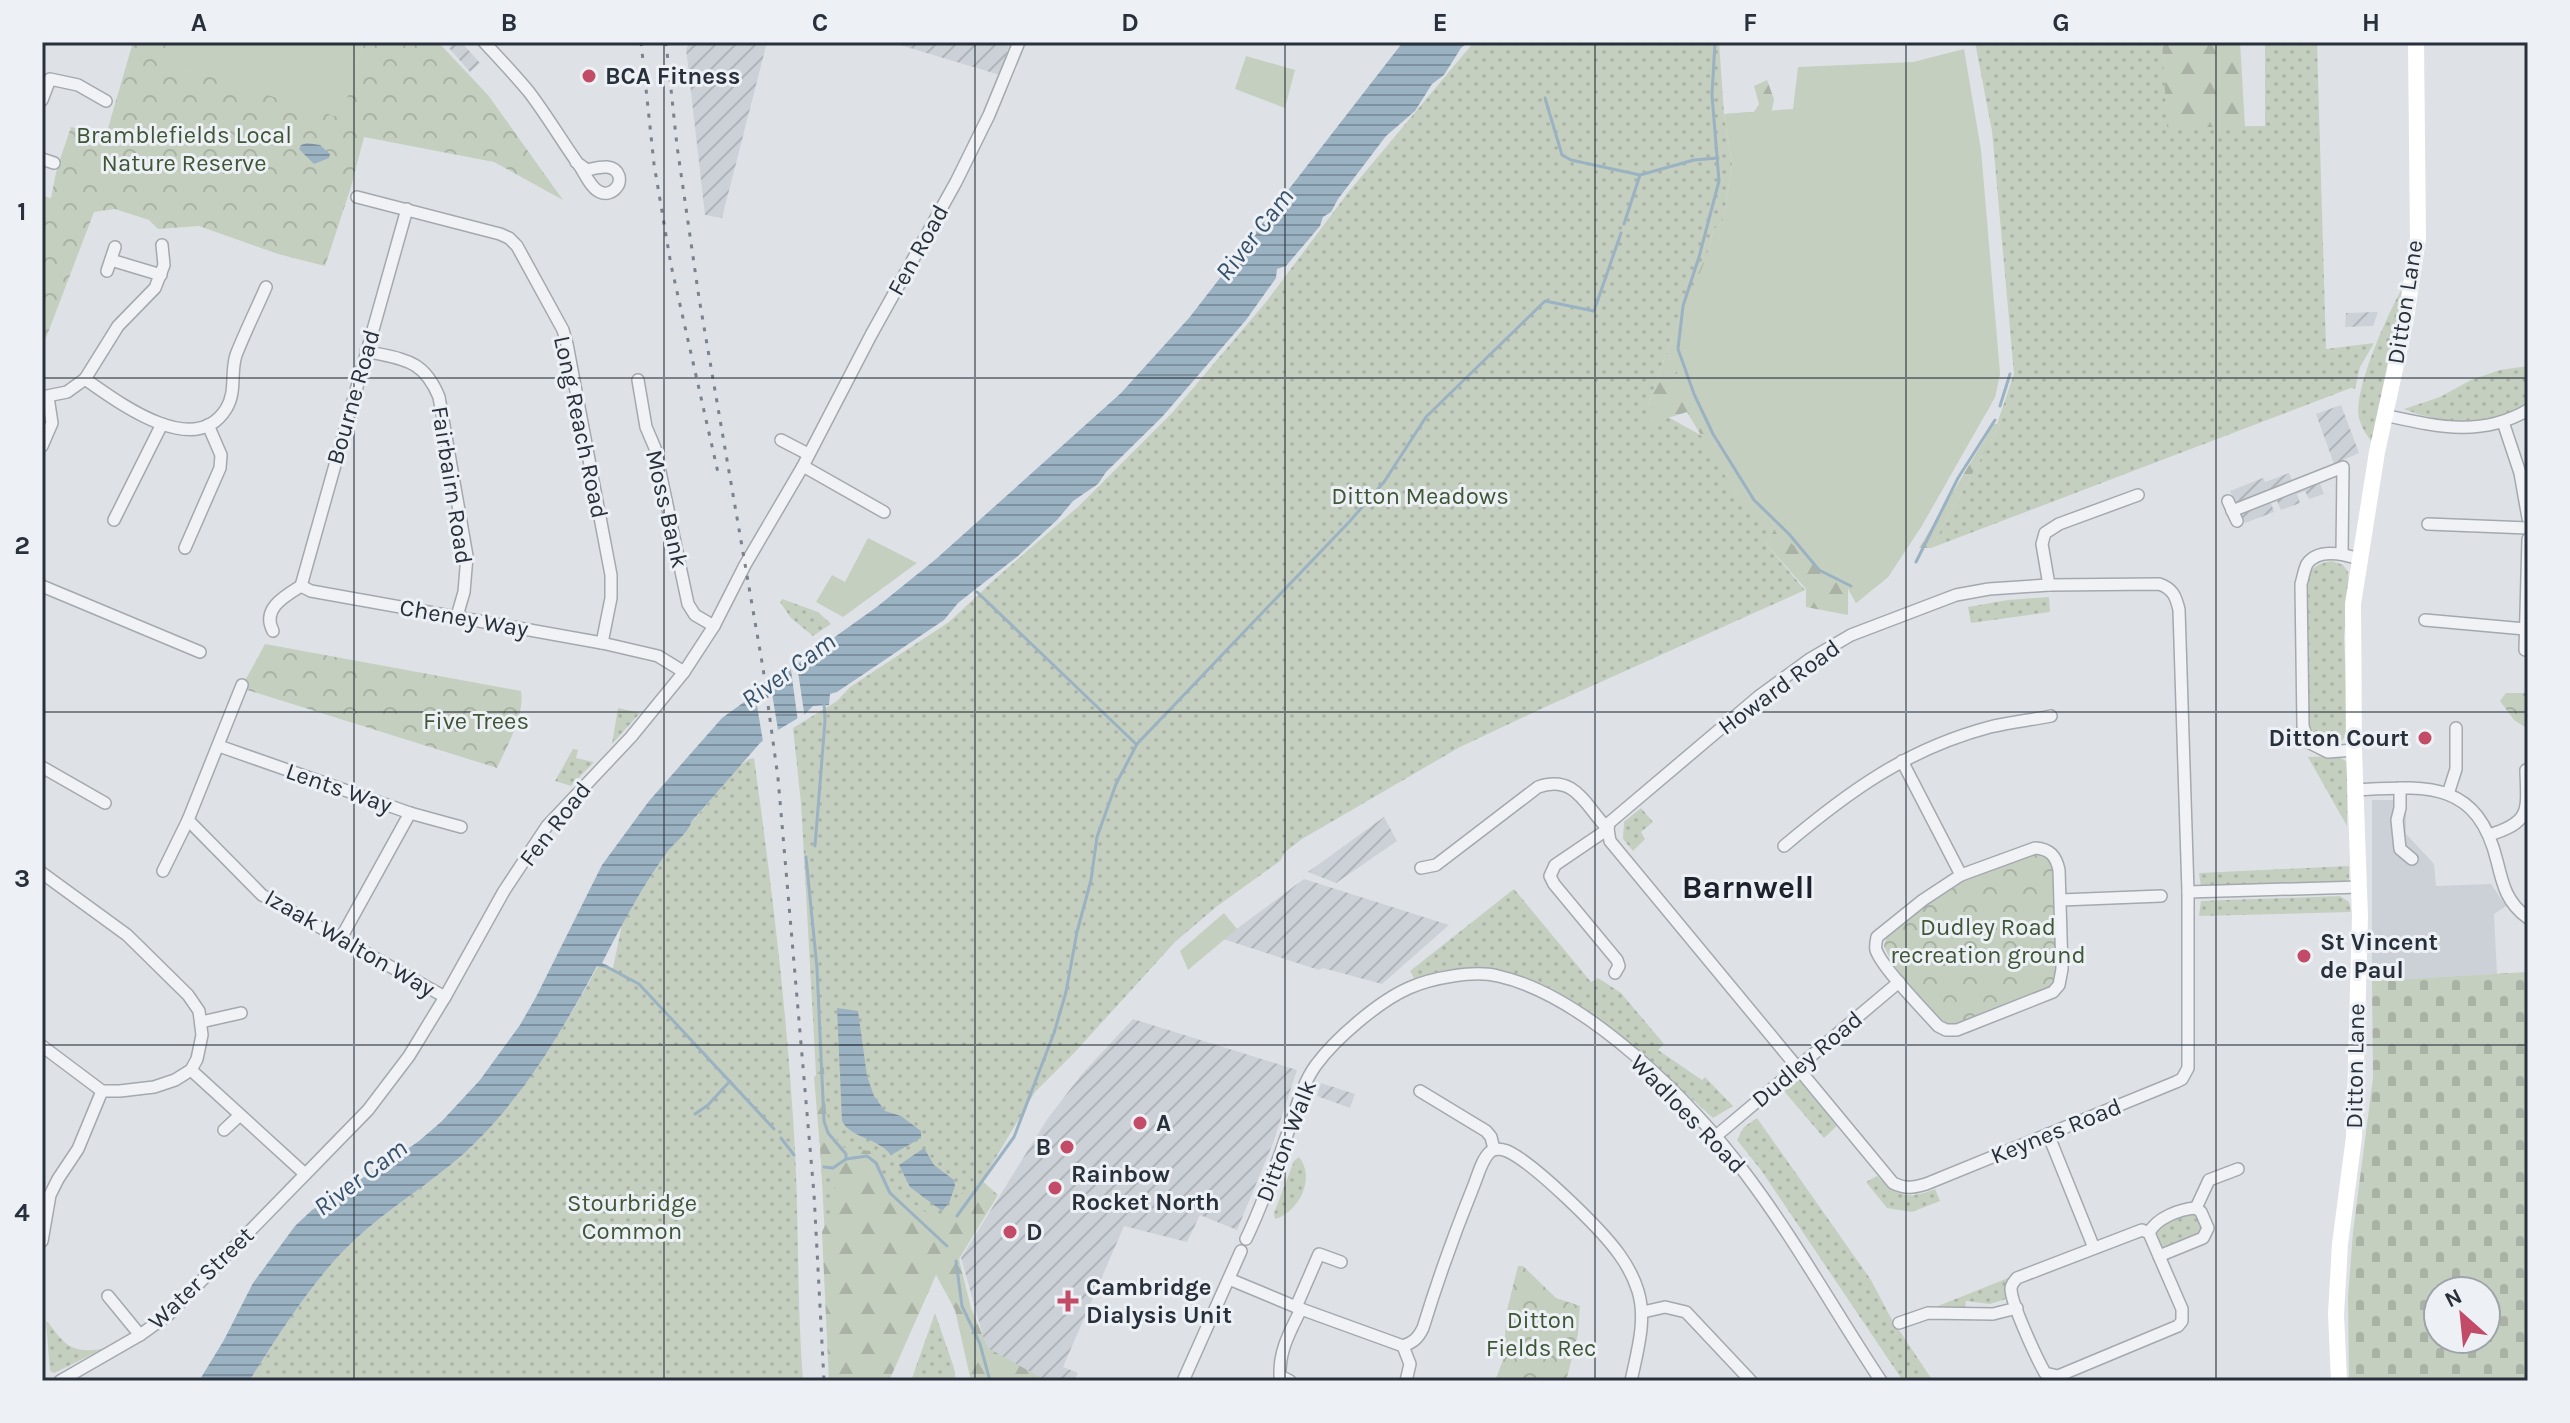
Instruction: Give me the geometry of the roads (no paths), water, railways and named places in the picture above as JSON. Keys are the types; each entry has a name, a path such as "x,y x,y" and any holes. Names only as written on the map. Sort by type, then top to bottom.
{"main road":[{"name":"Ditton Lane","path":"2339,1381 2336,1314 2340,1244 2354,1137 2360,887 2354,750 2353,604 2384,415 2406,318 2418,238 2416,42"}],"street":[{"path":"484,42 528,91 576,162 594,188 600,193 615,190 619,176 614,169 607,166 587,170 576,162"},
{"name":"Fen Road","path":"292,1188 368,1110 409,1056 504,891 547,826 631,737 684,672 714,626 962,170 1019,42"},
{"path":"42,100 46,78 78,85 106,101"},
{"path":"594,188 594,173 599,168"},
{"name":"Long Reach Road","path":"357,197 509,238 517,246 563,330 611,575 611,598 602,643"},
{"name":"Bourne Road","path":"301,586 407,209"},
{"path":"42,446 52,423 45,397 67,392 85,379 118,326 155,288 164,265 162,245"},
{"path":"115,247 109,266 161,275"},
{"path":"85,379 120,403 162,424 187,431 208,425 226,409 234,391 235,359 266,287"},
{"name":"Fairbairn Road","path":"366,351 414,363 433,382 439,397 467,556 464,592 457,616"},
{"name":"Moss Bank","path":"638,380 646,427 655,448 688,604 695,615 714,626"},
{"path":"2384,415 2460,429 2503,422 2528,410"},
{"path":"2503,422 2527,503 2528,518"},
{"path":"114,520 162,424"},
{"path":"185,548 220,468 221,455 208,425"},
{"path":"781,440 808,454"},
{"path":"803,466 884,512"},
{"path":"2232,511 2258,494 2343,467 2342,554"},
{"path":"2049,585 2042,544 2045,533 2059,524 2138,495"},
{"path":"2428,524 2528,528"},
{"path":"2525,650 2528,539"},
{"path":"2354,750 2328,752 2308,742 2303,726 2301,584 2309,562 2325,555 2342,554 2359,559"},
{"name":"Howard Road","path":"1615,973 1619,966 1617,960 1554,884 1550,876 1555,865 1608,829 1615,817 1758,697 1832,644 1956,595 1989,589 2159,584 2167,587 2177,601 2188,892"},
{"path":"42,586 200,652"},
{"path":"273,631 269,618 272,609 280,599 301,586"},
{"name":"Cheney Way","path":"301,586 311,591 602,643 658,656 684,672"},
{"path":"2425,620 2525,629"},
{"path":"163,871 188,820 242,685"},
{"path":"1783,846 1837,801 1902,761 1991,727 2052,716"},
{"path":"2448,794 2456,769 2456,728"},
{"name":"Lents Way","path":"219,746 410,813 461,827"},
{"path":"1902,761 1961,875"},
{"path":"42,767 105,803"},
{"path":"2489,835 2512,828 2524,815 2527,806 2526,770"},
{"path":"1421,868 1436,865 1538,787 1551,782 1563,784 1576,791 1608,829 1610,841 1798,1068"},
{"path":"2400,788 2397,820 2400,849 2412,859"},
{"path":"2357,790 2433,789 2448,794 2471,809 2489,835 2505,893 2515,909 2528,918"},
{"path":"341,938 410,813"},
{"name":"Izaak Walton Way","path":"188,820 262,895 445,997"},
{"path":"2035,848 2044,848 2057,860 2062,969 2059,985 2053,992 1957,1030 1946,1030 1938,1026 1878,954 1877,937 1923,900 1961,875 2035,848"},
{"path":"42,1046 102,1091 154,1087 175,1080 191,1070 200,1050 201,1022 195,1003 127,935 45,879"},
{"path":"2188,892 2360,887"},
{"name":"Keynes Road","path":"1798,1068 1893,1183 1908,1189 2176,1082 2186,1074 2189,1060 2188,892"},
{"path":"2061,900 2161,896"},
{"name":"Wadloes Road","path":"1408,988 1479,973 1498,976 1531,987 1594,1024 1620,1044 1653,1072 1716,1136 1746,1173 1792,1239 1881,1381"},
{"name":"Dudley Road","path":"1716,1136 1899,982"},
{"name":"Ditton Walk","path":"1183,1381 1261,1205 1301,1094 1315,1067 1348,1030 1408,988"},
{"path":"201,1022 241,1013"},
{"path":"191,1070 305,1174"},
{"path":"42,1241 50,1195 78,1149 102,1091"},
{"path":"1420,1091 1486,1131 1494,1149"},
{"path":"224,1130 240,1115"},
{"path":"2048,1134 2094,1248"},
{"path":"1229,1279 1403,1346 1418,1338 1423,1328 1452,1238 1488,1153 1494,1149 1507,1151 1539,1175 1590,1222 1629,1269 1643,1312 1631,1381"},
{"path":"2196,1208 2209,1180 2238,1169"},
{"name":"Water Street","path":"60,1381 140,1335 168,1315 292,1188"},
{"path":"2149,1233 2157,1221 2188,1208 2201,1212 2208,1228 2203,1238 2159,1256"},
{"path":"2142,1230 2149,1233 2182,1309 2182,1321 2178,1326 2058,1376 2045,1373 2011,1290 2017,1278 2094,1248 2142,1230"},
{"path":"1290,1381 1280,1376 1283,1346 1319,1254 1341,1262"},
{"path":"108,1296 140,1335"},
{"path":"1643,1312 1665,1307 1686,1312 1751,1381"},
{"path":"1899,1323 1928,1313 1993,1314 2017,1308"},
{"path":"1403,1346 1410,1364 1406,1381"}],"water":[{"path":"1403,42 1468,42 1444,75 1432,84 1415,111 1386,136 1331,212 1323,217 1320,226 1286,266 1277,269 1276,278 1246,320 1162,417 1106,472 1098,484 1073,501 1018,556 958,603 944,620 830,694 829,705 813,706 760,743 665,855 602,963 609,966 597,966 543,1058 496,1121 465,1153 350,1244 303,1300 249,1381 199,1381 253,1283 295,1226 312,1210 419,1141 480,1080 536,997 602,865 649,801 722,718 878,606 936,559 1121,393 1189,318"},
{"path":"307,143 320,145 330,154 329,158 314,164 299,149"},
{"path":"837,1008 858,1011 867,1076 874,1096 885,1111 901,1116 921,1131 921,1138 891,1155 846,1127 842,1121"},
{"path":"924,1148 934,1165 954,1180 949,1203 942,1211 910,1187 899,1165"}],"waterway":[{"path":"1715,42 1712,95 1719,181 1683,306 1678,349 1713,434 1754,500 1789,534 1819,570 1851,586"},
{"path":"1545,98 1562,155 1571,160 1640,175"},
{"path":"1624,224 1640,175 1694,160 1718,158"},
{"path":"957,1216 1014,1137 1054,1033 1091,880 1097,837 1116,784 1137,744 1350,521 1384,482 1426,417 1545,301 1594,311 1621,233"},
{"path":"2000,406 2010,374"},
{"path":"1916,562 1958,478 1995,420"},
{"path":"977,592 1136,744"},
{"path":"815,846 824,702"},
{"path":"806,857 817,968 824,1121 828,1133 846,1154 846,1159"},
{"path":"607,967 639,984 774,1129"},
{"path":"695,1114 730,1081"},
{"path":"781,1138 794,1155"},
{"path":"824,1167 833,1168 846,1159 867,1156 876,1163 890,1193 947,1246"},
{"path":"956,1261 962,1306 980,1344 990,1381"}],"railway":[{"path":"641,42 654,164 671,265 719,477"},
{"path":"666,42 699,298 763,668 778,778 814,1194 824,1381"}],"place":[{"name":"BCA Fitness","path":"589,76"},
{"name":"Ditton Court","path":"2425,738"},
{"name":"St Vincent de Paul","path":"2304,956"},
{"name":"A","path":"1140,1123"},
{"name":"B","path":"1067,1147"},
{"name":"Rainbow Rocket North","path":"1055,1188"},
{"name":"D","path":"1010,1232"},
{"name":"Cambridge Dialysis Unit","path":"1068,1301"}],"district":[{"name":"Barnwell","path":"1748,887"}],"park label":[{"name":"Bramblefields Local Nature Reserve","path":"184,149"},
{"name":"Ditton Meadows","path":"1420,496"},
{"name":"Five Trees","path":"476,721"},
{"name":"Dudley Road recreation ground","path":"1988,941"},
{"name":"Stourbridge Common","path":"632,1217"},
{"name":"Ditton Fields Rec","path":"1541,1334"}],"water label":[{"name":"River Cam","path":"1254,234"},
{"name":"River Cam","path":"788,670"},
{"name":"River Cam","path":"360,1177"}]}
